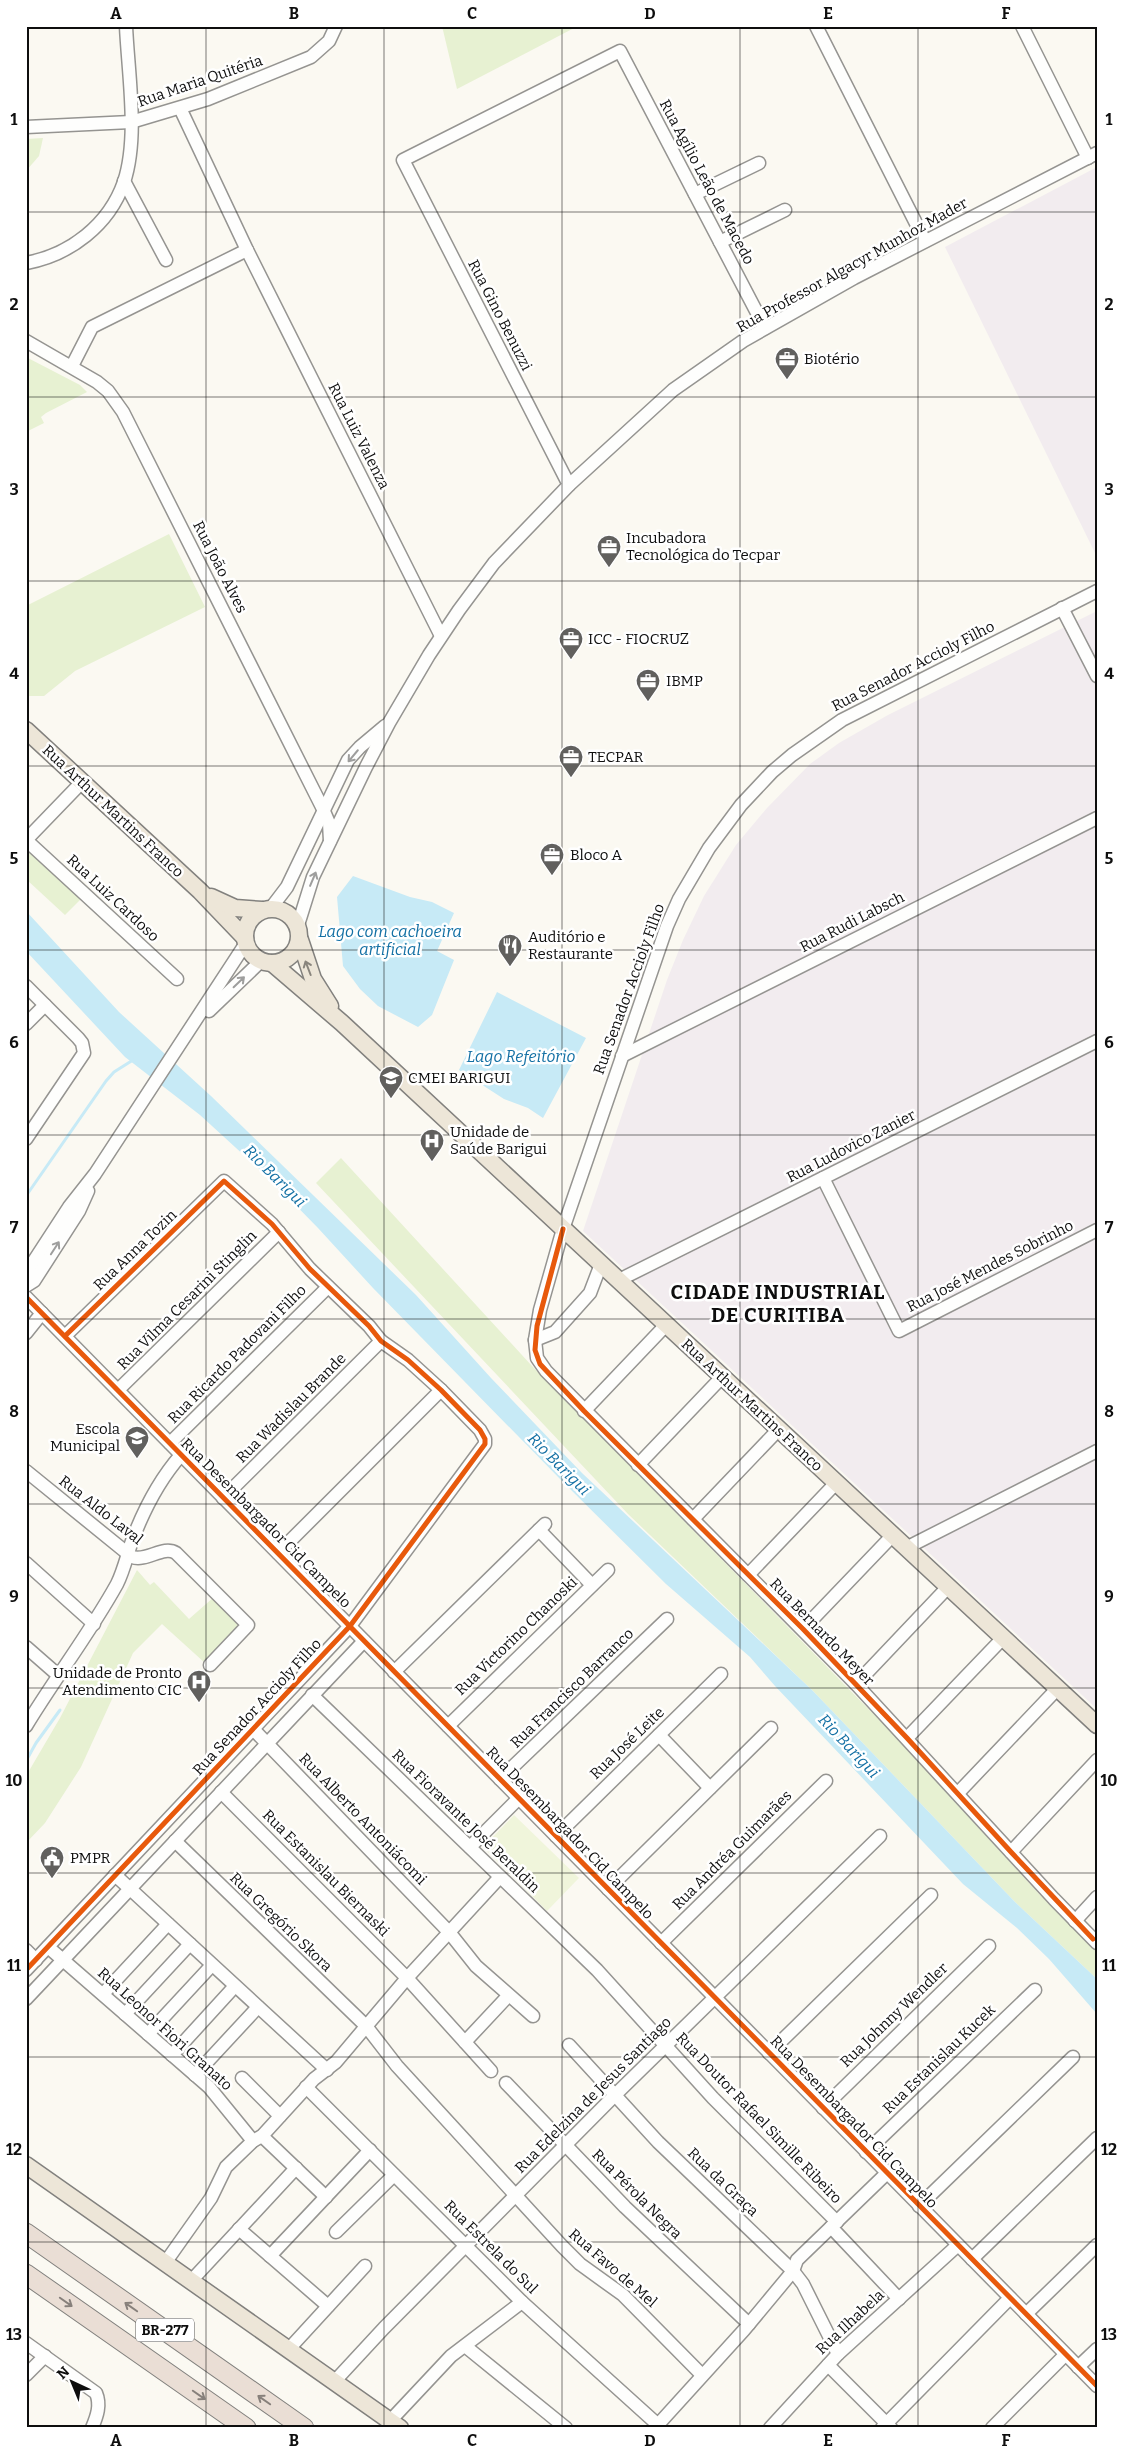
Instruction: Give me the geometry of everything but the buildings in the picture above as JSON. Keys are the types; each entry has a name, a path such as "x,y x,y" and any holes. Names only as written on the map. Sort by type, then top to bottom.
{"highway":[{"name":"BR-277","path":"26,2233 304,2428"},
{"name":"BR-277","path":"26,2274 246,2428"}],"main road":[{"name":"Rua Arthur Martins Franco","path":"26,730 81,783 200,891 245,941"},
{"name":"Rua Arthur Martins Franco","path":"200,891 236,908 266,909"},
{"path":"266,909 287,912 299,932 293,954 280,962 266,962 254,957 245,941 249,921 266,909"},
{"name":"Rua Arthur Martins Franco","path":"299,932 313,980 342,1022"},
{"name":"Rua Arthur Martins Franco","path":"266,962 342,1022 1097,1725"},
{"path":"26,2165 395,2424"}],"street":[{"path":"26,263 51,257 80,241 100,222 124,181 131,122 126,26"},
{"name":"Rua Maria Quitéria","path":"26,127 131,122 180,108 242,86 311,57 329,41 336,26"},
{"path":"816,26 925,241"},
{"path":"1022,26 1092,156"},
{"name":"Rua Agílio Leão de Macedo","path":"402,160 620,51 765,328"},
{"name":"Rua Luiz Valenza","path":"180,108 247,250 442,636"},
{"name":"Rua Professor Algacyr Munhoz Mader","path":"299,932 313,877 389,723 442,636 494,563 569,485 673,390 765,328 925,241 1092,156"},
{"name":"Rua Gino Benuzzi","path":"402,160 569,485"},
{"path":"694,194 759,163"},
{"path":"124,181 166,260"},
{"path":"720,242 785,210"},
{"path":"72,366 92,327 247,250"},
{"name":"Rua João Alves","path":"26,341 72,366 108,391 123,412 323,809 329,823 330,842"},
{"name":"Rua Senador Accioly Filho","path":"535,1340 540,1310 563,1229 656,956 679,899 709,848 757,787 792,756 842,720 1097,591"},
{"path":"1062,608 1097,676"},
{"name":"Rua Professor Algacyr Munhoz Mader","path":"266,909 287,887 348,760 360,747 389,723"},
{"path":"26,840 81,783"},
{"name":"Rua Rudi Labsch","path":"622,1056 1097,818"},
{"name":"Rua Luiz Cardoso","path":"26,840 177,980"},
{"path":"26,1273 69,1207 95,1174 179,1048 245,941"},
{"path":"192,1027 266,962"},
{"path":"26,986 78,1038 84,1053 26,1139"},
{"path":"26,1024 46,1005"},
{"name":"Rua Ludovico Zanier","path":"619,1280 1097,1041"},
{"path":"26,1286 34,1281 79,1211 95,1174"},
{"name":"Rua José Mendes Sobrinho","path":"823,1178 899,1331 1097,1230"},
{"name":"Rua Anna Tozin","path":"64,1336 224,1181 279,1232"},
{"path":"278,1553 441,1390 408,1360 381,1341 369,1326 328,1287 279,1232"},
{"name":"Rua Vilma Cesarini Stinglin","path":"118,1390 279,1232"},
{"path":"535,1340 554,1332 590,1293 597,1281 601,1264"},
{"name":"Rua Ricardo Padovani Filho","path":"170,1443 328,1287"},
{"name":"Rua Desembargador Cid Campelo","path":"26,1297 1097,2386"},
{"path":"26,1333 42,1313"},
{"path":"584,1410 666,1325"},
{"name":"Rua Bernardo Meyer","path":"535,1340 535,1350 540,1364 856,1684 1097,1943"},
{"name":"Rua Wadislau Brande","path":"223,1498 381,1341"},
{"path":"638,1465 722,1377"},
{"name":"Rua Senador Accioly Filho","path":"26,1970 350,1626 485,1444 485,1439 480,1430 441,1390"},
{"path":"693,1519 778,1429"},
{"path":"906,1548 1097,1451"},
{"path":"26,1726 58,1675 94,1624 118,1583 152,1494 181,1455"},
{"name":"Rua Aldo Laval","path":"26,1471 128,1554 138,1559 144,1559 172,1550 248,1625 210,1665"},
{"path":"748,1575 836,1483"},
{"path":"394,1672 542,1527 592,1585"},
{"path":"803,1629 892,1535"},
{"path":"26,1563 94,1624"},
{"name":"Rua Victorino Chanoski","path":"448,1726 608,1570"},
{"path":"856,1684 948,1587"},
{"name":"Rua Francisco Barranco","path":"500,1779 666,1619"},
{"path":"907,1738 1002,1638"},
{"path":"26,1999 364,1640"},
{"path":"26,1647 58,1675"},
{"name":"Rua José Leite","path":"556,1836 721,1674"},
{"path":"958,1793 1057,1688"},
{"name":"Rua Fioravante José Beraldin","path":"312,1696 597,1970"},
{"path":"608,1889 772,1728"},
{"name":"Rua Alberto Antoniácomi","path":"253,1729 449,1932 476,1966 533,2016"},
{"path":"659,1735 710,1788"},
{"path":"1011,1852 1097,1760"},
{"name":"Rua Andréa Guimarães","path":"661,1943 826,1781"},
{"name":"Rua Estanislau Biernaski","path":"221,1792 408,1978 491,2071"},
{"path":"470,1847 519,1798"},
{"name":"Rua Edelzina de Jesus Santiago","path":"334,2382 380,2332 616,2094 880,1836"},
{"name":"Rua Gregório Skora","path":"175,1841 366,2026"},
{"path":"115,1876 327,2070"},
{"path":"165,2263 209,2202 226,2167 280,2116 306,2088 336,2062 408,1978 500,1877"},
{"path":"769,2053 931,1895"},
{"path":"1075,1921 1097,1897"},
{"path":"103,1994 168,1924"},
{"path":"125,2014 190,1944"},
{"name":"Rua Johnny Wendler","path":"823,2108 989,1946"},
{"name":"Rua Leonor Fiori Granato","path":"48,1947 172,2055 257,2138 296,2168 326,2197"},
{"path":"26,1950 36,1960"},
{"path":"148,2034 212,1965"},
{"name":"Rua Doutor Rafael Simille Ribeiro","path":"597,1970 713,2098 834,2225 899,2299"},
{"path":"172,2055 235,1986"},
{"name":"Rua Estanislau Kucek","path":"866,2152 1035,1990"},
{"path":"465,2042 508,1996"},
{"path":"195,2076 258,2006"},
{"name":"Rua Favo de Mel","path":"366,2026 397,2066 570,2254 623,2295 702,2375"},
{"name":"Rua da Graça","path":"569,2045 664,2148 793,2271 803,2284 838,2354"},
{"path":"920,2206 1074,2057"},
{"path":"242,2078 280,2116"},
{"name":"Rua Pérola Negra","path":"506,2084 625,2207 749,2324"},
{"name":"Rua Estrela do Sul","path":"306,2088 522,2302 656,2426"},
{"path":"972,2259 1097,2138"},
{"path":"270,2256 370,2150"},
{"path":"191,2281 296,2168"},
{"path":"656,2426 749,2324 793,2271 797,2260 887,2174"},
{"path":"336,2232 394,2175"},
{"path":"239,2229 328,2306"},
{"name":"Rua Ilhabela","path":"770,2428 838,2354 958,2245"},
{"path":"1026,2314 1097,2246"},
{"path":"288,2350 365,2266"},
{"path":"828,2365 886,2426 1010,2298"},
{"path":"395,2424 439,2368 522,2302"},
{"path":"26,2343 96,2393 99,2405 92,2425"},
{"path":"466,2346 566,2428"},
{"path":"1078,2367 1097,2349"},
{"path":"992,2428 1065,2354"},
{"path":"26,2375 45,2356"}],"shaded area":[{"path":"1097,167 1097,557 945,247"},
{"path":"1097,611 1097,1709 583,1231 667,980 704,896 736,845 767,808 810,764 839,743 888,715"}],"green space":[{"path":"442,26 578,26 457,89"},
{"path":"43,138 39,156 26,171 26,139"},
{"path":"26,357 80,385 87,392 46,413 41,417 44,423 26,432"},
{"path":"169,534 205,607 75,671 44,696 26,696 26,606"},
{"path":"26,846 82,898 65,915 26,879"},
{"path":"341,1158 532,1366 890,1731 1040,1895 1097,1948 1097,1979 1015,1902 813,1691 628,1514 316,1183"},
{"path":"137,1570 150,1585 154,1582 189,1619 214,1597 241,1626 205,1663 162,1624 133,1653 81,1767 45,1823 26,1843 26,1776 60,1718"},
{"path":"514,1815 579,1878 547,1911 483,1847"}],"water":[{"name":"Lago com cachoeira artificial","path":"353,876 410,897 432,902 454,913 437,951 454,960 432,1015 418,1027 378,1006 360,989 343,966 337,897"},
{"name":"Rio Barigui","path":"26,911 119,1012 211,1096 416,1295 491,1378 582,1473 813,1691 1015,1902 1097,1979 1097,2014 1049,1959 1017,1928 963,1884 775,1686 750,1657 666,1584 562,1481 373,1288 270,1179 200,1115 125,1057 26,951"},
{"name":"Lago Refeitório","path":"497,992 586,1038 543,1118 528,1108 504,1099 459,1070"}],"waterway":[{"path":"26,1196 106,1081 114,1072 133,1060"},
{"path":"26,1761 36,1743 60,1710"}],"cycle path":[{"path":"26,1970 350,1626 485,1444 485,1439 480,1430 441,1390 408,1360 381,1341 369,1326 310,1269 272,1224 224,1181 65,1336"},
{"path":"563,1229 537,1326 535,1350 540,1364 584,1411 803,1629 1093,1939"},
{"path":"26,1297 1097,2386"}],"place":[{"name":"Biotério","path":"787,380"},
{"name":"Incubadora Tecnológica do Tecpar","path":"609,568"},
{"name":"ICC - FIOCRUZ","path":"571,660"},
{"name":"IBMP","path":"648,702"},
{"name":"TECPAR","path":"571,778"},
{"name":"Bloco A","path":"552,876"},
{"name":"Auditório e Restaurante","path":"510,967"},
{"name":"CMEI BARIGUI","path":"391,1099"},
{"name":"Unidade de Saúde Barigui","path":"432,1162"},
{"name":"Escola Municipal","path":"137,1459"},
{"name":"Unidade de Pronto Atendimento CIC","path":"199,1703"},
{"name":"PMPR","path":"52,1879"}],"district":[{"name":"CIDADE INDUSTRIAL DE CURITIBA","path":"778,1304"}]}
